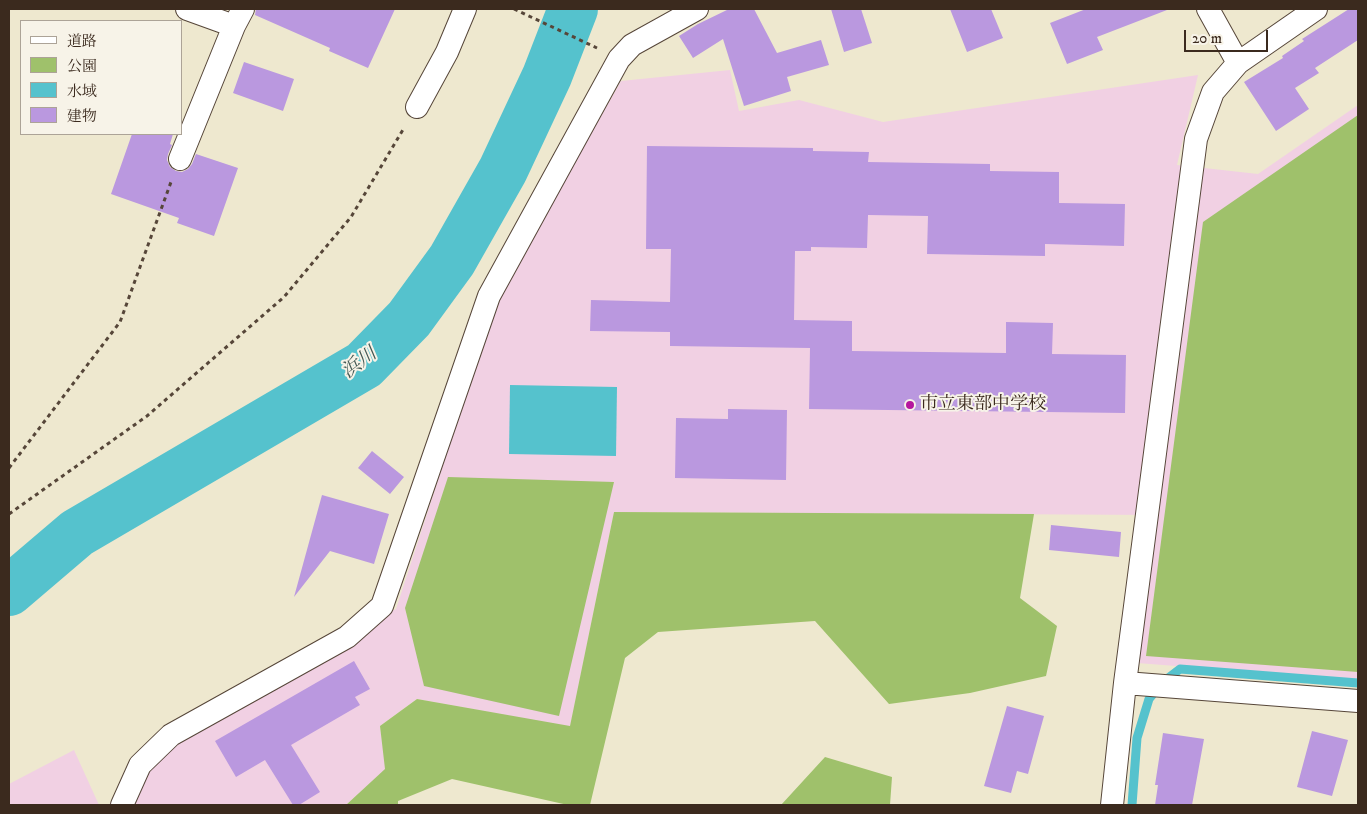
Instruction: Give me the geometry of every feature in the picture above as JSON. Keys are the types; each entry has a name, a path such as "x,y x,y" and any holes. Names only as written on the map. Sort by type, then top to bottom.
{"street":[{"path":"180,159 239,17 187,9"},
{"path":"416,107 447,52 465,9"},
{"path":"122,805 140,764 171,735 346,636 382,606 489,296 619,59 632,45 697,9"},
{"path":"1208,9 1238,63"},
{"path":"1112,805 1125,683 1196,139 1213,92 1238,63 1316,9"},
{"path":"1125,683 1358,701"}],"path":[{"path":"514,9 619,59"},
{"path":"9,514 147,416 284,297 351,217 416,107"},
{"path":"9,468 120,322 180,159"}],"shaded area":[{"name":"市立東部中学校","path":"730,70 739,111 799,100 883,122 1198,75 1177,165 1258,174 1358,105 1358,680 1137,663 1158,515 614,512 570,727 417,699 380,726 386,769 346,805 109,805 143,747 314,646 396,609 497,299 621,81"},
{"path":"74,750 99,805 9,805 9,784"}],"green space":[{"path":"1358,115 1358,672 1146,656 1203,222"},
{"path":"448,477 614,482 559,716 424,686 405,608"},
{"path":"614,512 1034,514 1020,598 1057,626 1046,676 970,693 889,704 815,621 658,632 625,658 590,805 568,805 452,779 398,801 398,805 346,805 385,769 380,726 417,699 570,726"},
{"path":"825,757 892,777 890,805 781,805"}],"water":[{"path":"510,385 617,387 616,456 509,454"}],"building":[{"path":"256,9 395,9 368,68 329,51 330,48 255,15"},
{"path":"729,9 754,9 777,53 821,40 829,65 787,77 791,91 744,106 723,39 693,58 679,36 698,24"},
{"path":"831,9 861,9 872,43 844,52"},
{"path":"950,9 991,9 1003,38 967,52"},
{"path":"1086,9 1167,10 1097,37 1103,50 1067,64 1050,23"},
{"path":"1349,9 1358,9 1358,40 1315,68 1319,73 1295,88 1309,109 1276,131 1244,82 1283,58 1282,56 1304,41 1302,39"},
{"path":"244,62 294,79 283,111 233,93"},
{"path":"132,135 173,135 170,144 172,145 167,160 170,167 176,171 182,172 188,169 196,154 238,168 214,236 177,223 179,218 111,194"},
{"path":"647,146 813,148 813,151 869,152 868,162 990,164 990,171 1059,172 1059,203 1125,204 1124,246 1045,244 1045,256 927,254 928,216 868,215 867,248 811,247 811,251 795,251 794,320 852,321 852,351 1006,353 1006,322 1053,323 1052,354 1126,355 1125,413 809,409 810,348 670,346 670,332 590,331 591,300 670,302 671,249 646,249"},
{"path":"728,409 787,410 786,480 675,478 676,418 728,419"},
{"path":"372,451 404,477 390,494 358,468"},
{"path":"322,495 389,514 374,564 330,551 294,597"},
{"path":"1051,525 1121,532 1119,557 1049,550"},
{"path":"354,661 370,689 355,697 360,705 291,745 320,792 299,805 293,805 265,760 236,777 215,741"},
{"path":"1007,706 1044,716 1028,774 1017,771 1011,793 984,786"},
{"path":"1312,731 1348,740 1332,796 1297,787"},
{"path":"1163,733 1204,739 1192,805 1155,805 1158,785 1155,785"}],"waterway":[{"name":"浜川","path":"9,591 77,533 364,365 409,319 452,260 503,170 547,76 573,9"},
{"path":"1132,805 1137,738 1149,699 1163,682 1180,669 1358,683"}],"place":[{"name":"市立東部中学校","path":"910,405"}]}
